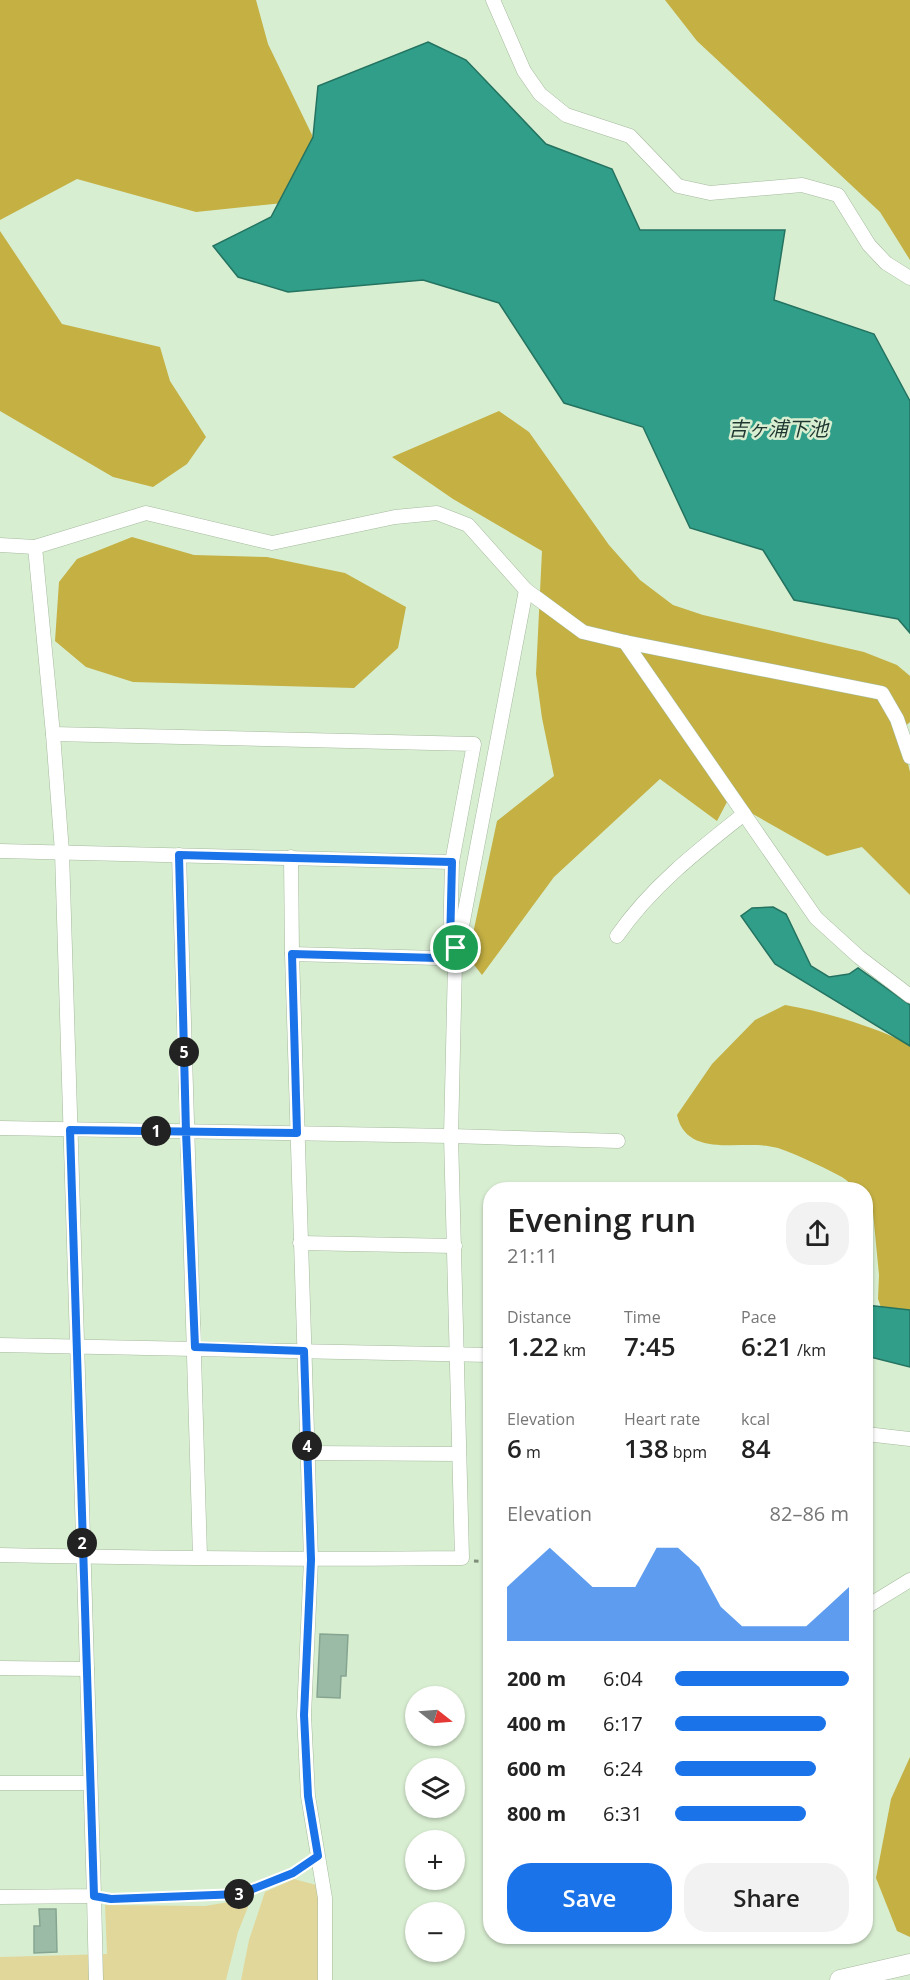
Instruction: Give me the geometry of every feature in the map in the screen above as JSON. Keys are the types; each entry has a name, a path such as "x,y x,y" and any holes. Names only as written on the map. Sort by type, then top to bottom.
{"street":[{"path":"493,0 524,71 540,94 566,115 630,136 678,186 710,193 802,185 838,195 869,245 886,263 910,278"},
{"path":"0,545 35,547 146,513 251,540 272,543 395,517 437,513 468,525 526,590 583,632 882,693 897,719 910,757"},
{"path":"35,547 62,852 96,1980"},
{"path":"0,1555 200,1556 311,1560 462,1558 452,1136 455,963 456,948 471,883 526,590"},
{"path":"625,642 816,918 859,957 910,996"},
{"path":"53,734 474,744 452,862 450,946 456,948"},
{"path":"617,936 632,914 675,868 744,814"},
{"path":"0,851 452,862"},
{"path":"179,855 200,1556"},
{"path":"291,857 300,1244 311,1560 304,1715 308,1796 325,1898 325,1980"},
{"path":"292,954 438,958 455,963"},
{"path":"0,1128 452,1136 618,1142"},
{"path":"300,1244 455,1246"},
{"path":"0,1345 76,1348 195,1347 483,1355"},
{"path":"873,1435 910,1439"},
{"path":"308,1453 459,1454"},
{"path":"873,1603 910,1580"},
{"path":"0,1668 87,1669"},
{"path":"0,1783 90,1783"},
{"path":"0,1898 94,1896"},
{"path":"840,1980 910,1964"}],"path":[{"path":"94,1896 111,1899 240,1894 293,1873 318,1856"}],"shaded area":[{"path":"0,0 256,0 268,44 313,137 322,199 196,212 77,179 0,220"},
{"path":"665,0 910,0 910,260 880,212 697,41"},
{"path":"0,231 62,324 160,347 170,381 206,437 187,464 153,487 113,477 0,411"},
{"path":"499,411 529,432 609,545 640,580 673,605 703,615 864,652 897,665 910,676 910,722 900,731 910,772 910,895 862,847 827,856 728,800 717,821 660,779 554,877 482,975 468,957 497,821 554,776 536,674 542,551 453,499 392,457"},
{"path":"132,537 194,555 267,557 345,573 406,607 398,648 354,688 133,682 86,667 55,641 59,582 77,559"},
{"path":"785,1005 849,1020 910,1044 910,1333 888,1327 878,1299 879,1275 873,1212 873,1182 849,1182 816,1164 778,1148 705,1143 692,1138 683,1129 677,1115 712,1064 755,1020"},
{"path":"910,1757 910,1937 897,1931 876,1878 891,1799"},
{"path":"294,1879 320,1886 319,1980 241,1980 249,1940 265,1892"},
{"path":"241,1900 248,1907 238,1932 226,1980 0,1980 0,1957 107,1954 105,1905 205,1906"}],"water":[{"name":"吉ヶ浦下池","path":"428,42 466,60 546,144 612,169 640,230 785,230 774,300 874,334 910,401 910,633 898,619 794,600 763,550 690,528 643,427 564,403 499,303 423,280 288,292 238,277 213,246 271,217 313,137 318,86"},
{"path":"773,907 786,914 811,966 829,977 849,974 858,968 910,1005 910,1046 775,964 741,916 752,908"},
{"path":"873,1306 910,1310 910,1367 873,1358"}],"building":[{"path":"320,1634 348,1635 346,1676 341,1676 340,1698 317,1697"},
{"path":"39,1909 56,1909 57,1952 34,1953 34,1926 40,1926"}],"route":[{"path":"456,948 450,946 452,862 179,855 186,1132 195,1347 304,1351 311,1560 304,1715 308,1796 318,1856 293,1873 240,1894 111,1899 94,1896 70,1130 186,1132 297,1133 292,954 438,958 455,963 456,948"}]}
